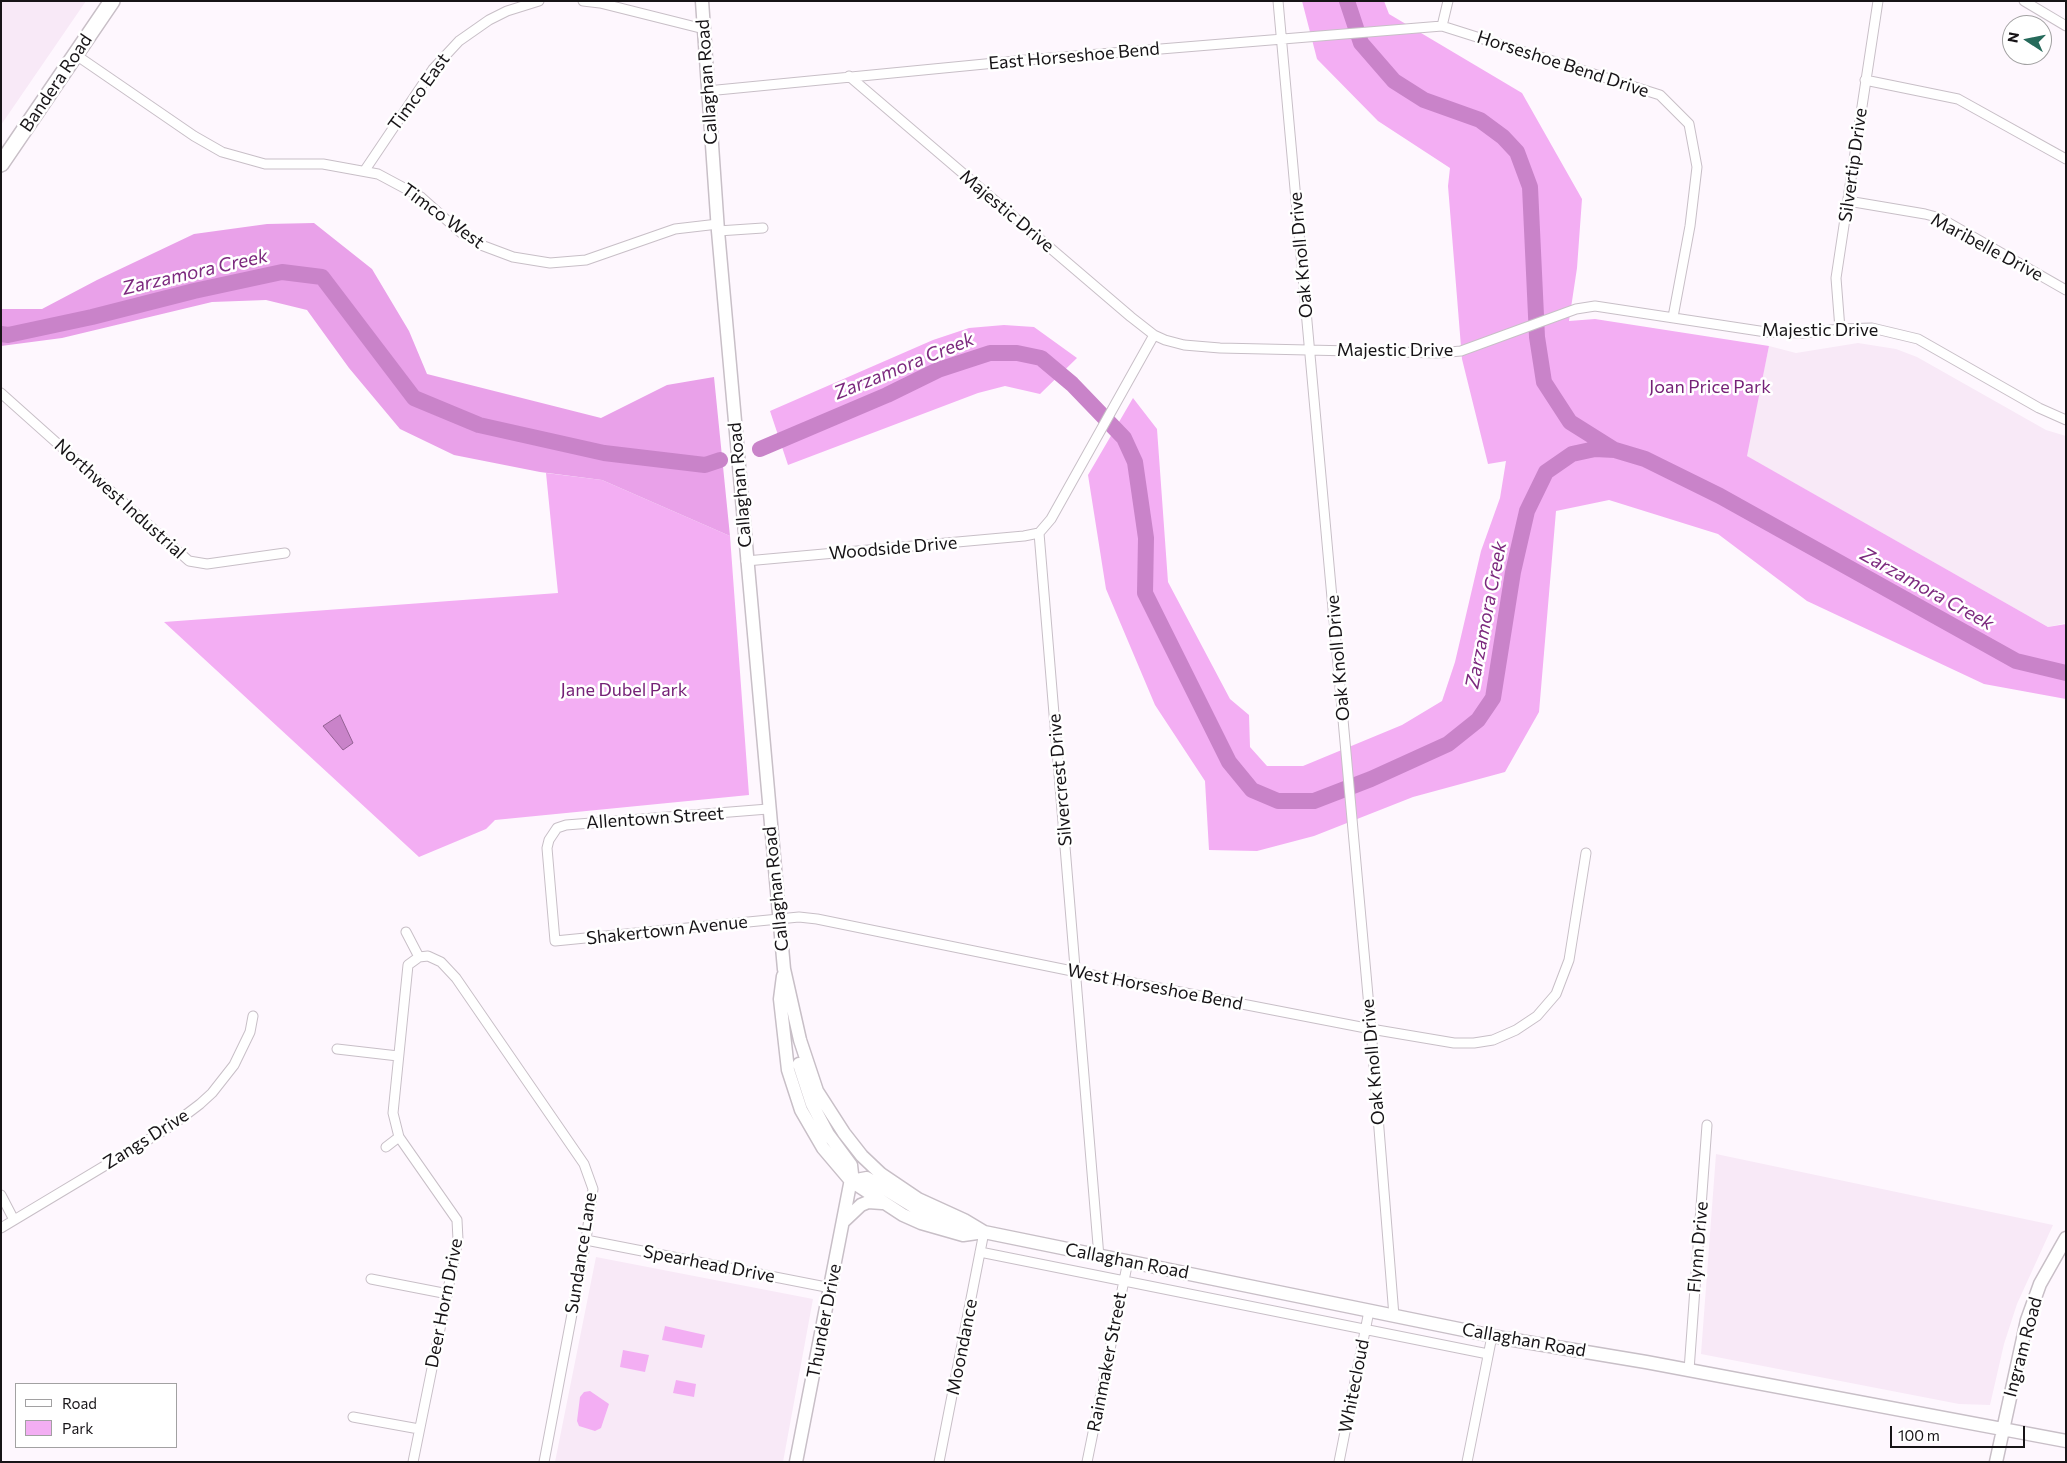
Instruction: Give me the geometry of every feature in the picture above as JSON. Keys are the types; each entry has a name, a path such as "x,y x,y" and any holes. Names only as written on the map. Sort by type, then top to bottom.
{"main road":[{"name":"Bandera Road","path":"1,164 112,1"},
{"name":"Callaghan Road","path":"702,1 707,91 746,561 784,969 806,1063 818,1091 853,1145 881,1174 897,1186 918,1199 980,1229 1099,1257 1128,1261 1492,1336 1689,1370 2066,1441"},
{"name":"Callaghan Road","path":"784,969 780,998 785,1054 793,1090 813,1132 823,1148 852,1181 882,1203 903,1215 939,1229 963,1235 980,1229"},
{"path":"791,997 791,1031 806,1088 820,1119 852,1165 852,1181 867,1178 900,1200 930,1215 963,1227 980,1229"},
{"name":"Thunder Drive","path":"796,1462 852,1181"},
{"path":"844,1221 861,1205 868,1202 882,1203"},
{"name":"Ingram Road","path":"1996,1462 2027,1320 2040,1284 2066,1238"}],"street":[{"name":"Timco East","path":"365,170 433,69 459,41 489,20 508,11 539,1"},
{"path":"583,1 600,3 704,29"},
{"name":"Oak Knoll Drive","path":"1278,1 1371,1029 1394,1316"},
{"path":"1442,26 1448,1"},
{"name":"Silvertip Drive","path":"1840,329 1836,278 1878,1"},
{"path":"2024,1 2066,26"},
{"name":"East Horseshoe Bend","path":"707,91 849,76 1442,26"},
{"name":"Horseshoe Bend Drive","path":"1442,26 1660,95 1689,124 1697,167 1690,226 1673,317"},
{"name":"Timco West","path":"76,55 194,136 222,152 265,164 323,164 365,170 407,188 460,232 481,245 513,257 550,263 586,260 675,228 763,228"},
{"name":"Majestic Drive","path":"849,76 1154,335 1184,345 1439,354 1461,351 1562,314 1595,306 1785,334 1872,328 1918,339 2039,408 2066,420"},
{"path":"1865,80 1965,101 2066,159"},
{"name":"Maribelle Drive","path":"1848,202 1940,218 2066,290"},
{"path":"1039,533 1051,519 1154,335"},
{"name":"Northwest Industrial","path":"1,392 189,561 207,564 285,553"},
{"name":"Woodside Drive","path":"746,561 1024,536 1039,533"},
{"name":"Silvercrest Drive","path":"1039,533 1099,1257"},
{"name":"Allentown Street","path":"555,940 547,848 549,840 557,828 566,825 768,809"},
{"name":"West Horseshoe Bend","path":"779,919 817,919 1076,972 1371,1029 1454,1043 1474,1043 1506,1036 1537,1016 1556,994 1569,960 1586,853"},
{"name":"Shakertown Avenue","path":"555,940 779,919"},
{"path":"406,932 419,957"},
{"name":"Deer Horn Drive","path":"413,1462 458,1240 456,1220 399,1137 393,1105 408,965 419,957"},
{"name":"Sundance Lane","path":"419,957 434,958 441,962 456,978 584,1164 589,1173 593,1189 586,1240 544,1462"},
{"name":"Zangs Drive","path":"1,1228 168,1128 200,1104 212,1093 234,1065 250,1032 253,1016"},
{"path":"337,1049 398,1056"},
{"name":"Flynn Drive","path":"1689,1370 1707,1125"},
{"path":"386,1147 399,1137"},
{"path":"1,1195 14,1220"},
{"name":"Moondance","path":"939,1462 980,1252 980,1229"},
{"name":"Spearhead Drive","path":"586,1240 831,1288"},
{"name":"Callaghan Road","path":"980,1252 1488,1354"},
{"name":"Rainmaker Street","path":"1087,1462 1128,1261"},
{"path":"371,1279 448,1294"},
{"name":"Whitecloud","path":"1340,1462 1369,1311"},
{"path":"1467,1462 1492,1336"},
{"path":"352,1417 420,1429"}],"shaded area":[{"path":"1,1 86,1 1,125"},
{"path":"314,223 372,269 409,331 427,374 601,418 667,385 714,377 730,536 602,480 540,472 454,455 400,429 349,368 307,310 266,300 212,302 62,338 1,346 1,309 42,309 97,280 194,234 267,224"},
{"path":"1858,343 1896,349 1917,357 2046,430 2066,436 2066,623 2048,627 1746,456 1769,346 1796,353"},
{"path":"340,715 353,743 343,750 323,726"},
{"path":"1716,1154 2053,1225 2017,1304 2004,1344 1990,1405 1959,1404 1701,1354"},
{"path":"596,1257 813,1299 783,1462 555,1462"}],"green space":[{"name":"Joan Price Park","path":"1302,1 1384,1 1389,14 1522,93 1582,199 1577,268 1569,321 1595,319 1769,346 1747,456 2048,627 2066,624 2066,699 1984,684 1807,601 1718,534 1609,500 1556,511 1539,712 1505,772 1413,797 1314,836 1257,851 1209,850 1205,781 1155,705 1106,589 1088,475 1133,398 1157,429 1168,582 1230,699 1249,715 1250,747 1267,766 1303,766 1402,725 1442,701 1455,662 1481,551 1500,498 1506,461 1488,464 1462,359 1448,186 1450,168 1378,121 1317,59"},
{"path":"1004,325 1034,327 1077,358 1040,394 1005,386 978,393 788,465 770,411 933,340 969,328"},
{"name":"Jane Dubel Park","path":"546,473 602,480 730,536 749,795 495,820 486,829 419,857 164,622 558,593"},
{"path":"665,1326 705,1335 702,1348 662,1340"},
{"path":"623,1350 649,1355 645,1372 620,1367"},
{"path":"676,1380 696,1384 694,1397 673,1393"},
{"path":"590,1391 609,1404 601,1428 595,1431 579,1426 577,1421 580,1397 584,1392"}],"waterway":[{"path":"1347,1 1361,43 1394,81 1424,100 1480,120 1503,137 1517,152 1530,187 1537,337 1544,382 1570,422 1613,449"},
{"name":"Zarzamora Creek","path":"1,334 8,335 92,317 194,291 282,272 322,277 414,398 479,425 604,453 705,465 720,460"},
{"name":"Zarzamora Creek","path":"760,449 887,395 938,370 990,353 1017,353 1041,358 1072,384 1124,438 1135,462 1146,538 1145,593 1229,762 1252,790 1278,801 1314,801 1371,779 1448,744 1478,720 1493,698 1513,572 1527,511 1546,472 1572,454 1595,449 1615,450 1645,459 1720,496 2016,661 2066,673"}]}
